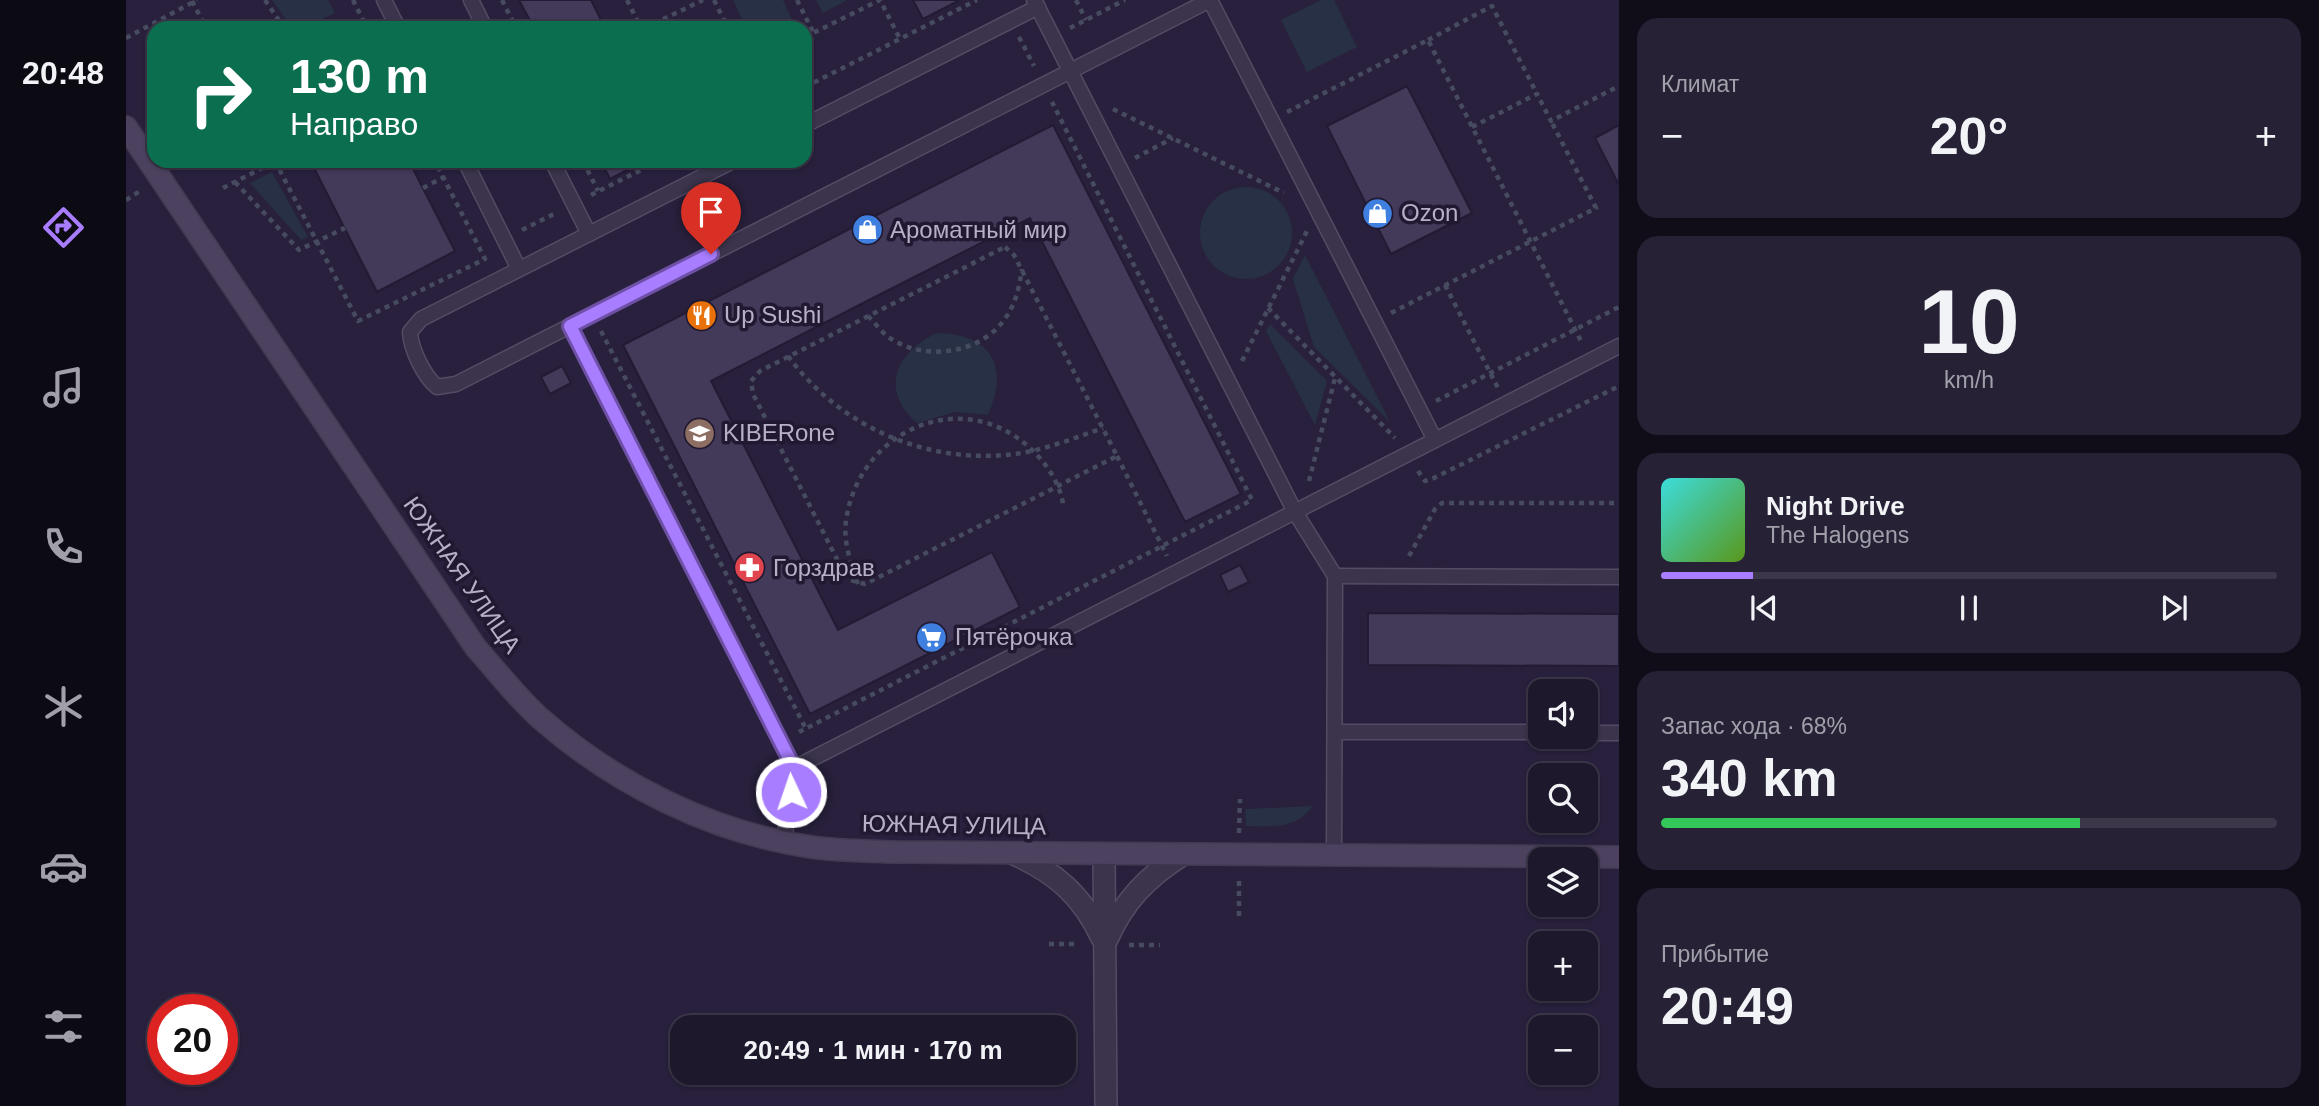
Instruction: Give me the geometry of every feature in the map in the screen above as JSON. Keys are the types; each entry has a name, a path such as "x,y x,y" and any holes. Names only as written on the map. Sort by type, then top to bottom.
{"street":[{"name":"ЮЖНАЯ УЛИЦА","path":"126,127 147,158"},
{"name":"ЮЖНАЯ УЛИЦА","path":"154,168 477,648 540,718 611,772 678,808 784,842 814,848 1104,855 1619,857"},
{"path":"1012,853 1043,867 1070,887 1091,914 1105,944"},
{"path":"1104,855 1105,1106"},
{"path":"1105,944 1117,916 1135,892 1157,871 1182,855"}],"lane":[{"path":"384,0 394,21"},
{"path":"471,0 482,21"},
{"path":"719,168 414,324 410,341 430,381 437,387 456,384 1210,0 1435,440"},
{"path":"812,121 1010,21 1036,4 1230,385 1335,576 1334,857"},
{"path":"468,168 519,269"},
{"path":"556,168 589,233"},
{"path":"570,326 794,768 784,842"},
{"path":"794,768 1619,346"},
{"path":"1335,576 1619,578"},
{"path":"1335,732 1528,732"},
{"path":"1598,733 1619,733"}],"path":[{"path":"265,0 279,21"},
{"path":"353,0 364,21"},
{"path":"502,0 512,21"},
{"path":"627,0 639,21"},
{"path":"658,21 703,0"},
{"path":"714,0 724,21"},
{"path":"797,0 808,21"},
{"path":"813,32 880,0 900,39"},
{"path":"812,83 977,0"},
{"path":"1076,0 1086,20"},
{"path":"1025,50 1125,0"},
{"path":"157,21 194,1 203,21"},
{"path":"1272,120 1492,6 1596,208 1374,321"},
{"path":"793,735 1252,500 1010,21"},
{"path":"126,38 147,27"},
{"path":"1428,40 1591,361"},
{"path":"1550,121 1619,86"},
{"path":"1081,93 1318,210 1230,385"},
{"path":"1472,127 1537,94"},
{"path":"1119,166 1173,138"},
{"path":"223,188 262,168"},
{"path":"280,168 358,321 485,259 439,168"},
{"path":"423,188 460,168"},
{"path":"586,168 598,191"},
{"path":"235,182 299,250 345,228"},
{"path":"1117,456 865,584 858,584 847,579 751,389 755,376 789,356 1000,248 1010,249 1022,269 1158,536"},
{"path":"869,316 888,336 916,350 948,352 979,342 1004,321 1019,293 1022,269"},
{"path":"1446,285 1506,404"},
{"path":"1419,410 1619,307"},
{"path":"592,315 806,729"},
{"path":"789,356 806,380 850,417 894,439 957,455 1015,454 1103,428"},
{"path":"1299,510 1335,377"},
{"path":"858,584 850,561 846,523 855,485 876,453 894,439 926,423 965,419 984,422 1019,437 1044,461 1058,487 1063,504"},
{"path":"1398,577 1435,509 1442,503 1619,503"}],"shaded area":[{"path":"272,0 328,0 335,13 318,21 287,21"},
{"path":"733,0 783,0 793,21 743,21"},
{"path":"816,0 846,0 846,1 823,13"},
{"path":"1321,0 1334,0 1357,47 1307,72 1281,20"},
{"path":"272,172 308,237 301,240 250,183"},
{"path":"1246,187 1264,190 1279,200 1289,215 1292,233 1289,251 1279,266 1264,276 1246,279 1228,276 1213,266 1203,251 1200,233 1203,215 1213,200 1228,190"},
{"path":"1305,255 1390,422 1314,347 1293,279"},
{"path":"1270,324 1327,381 1315,425 1266,331"},
{"path":"937,333 971,339 983,346 991,356 996,368 997,382 988,415 955,412 917,423 905,410 898,397 897,372 911,350"},
{"path":"1313,806 1291,823 1246,826 1245,809"}],"building":[{"path":"519,0 591,0 602,21 530,21"},
{"path":"913,0 960,0 923,19"},
{"path":"1407,86 1472,213 1391,254 1327,126"},
{"path":"1053,125 1241,494 1185,522 1030,218 871,299 711,381 838,630 992,552 1020,607 810,714 623,345"},
{"path":"1619,125 1619,185 1595,138"},
{"path":"314,168 413,168 455,251 377,292"},
{"path":"604,168 631,168 610,179"},
{"path":"562,366 571,383 550,394 541,377"},
{"path":"1240,565 1249,582 1228,592 1220,575"},
{"path":"1368,613 1619,614 1619,666 1368,665"}],"place":[{"name":"Ozon","path":"1378,213"},
{"name":"Ароматный мир","path":"867,230"},
{"name":"Up Sushi","path":"701,315"},
{"name":"KIBERone","path":"700,433"},
{"name":"Горздрав","path":"750,568"},
{"name":"Пятёрочка","path":"932,637"}],"route":[{"path":"711,254 570,326 794,768 791,792"}]}
